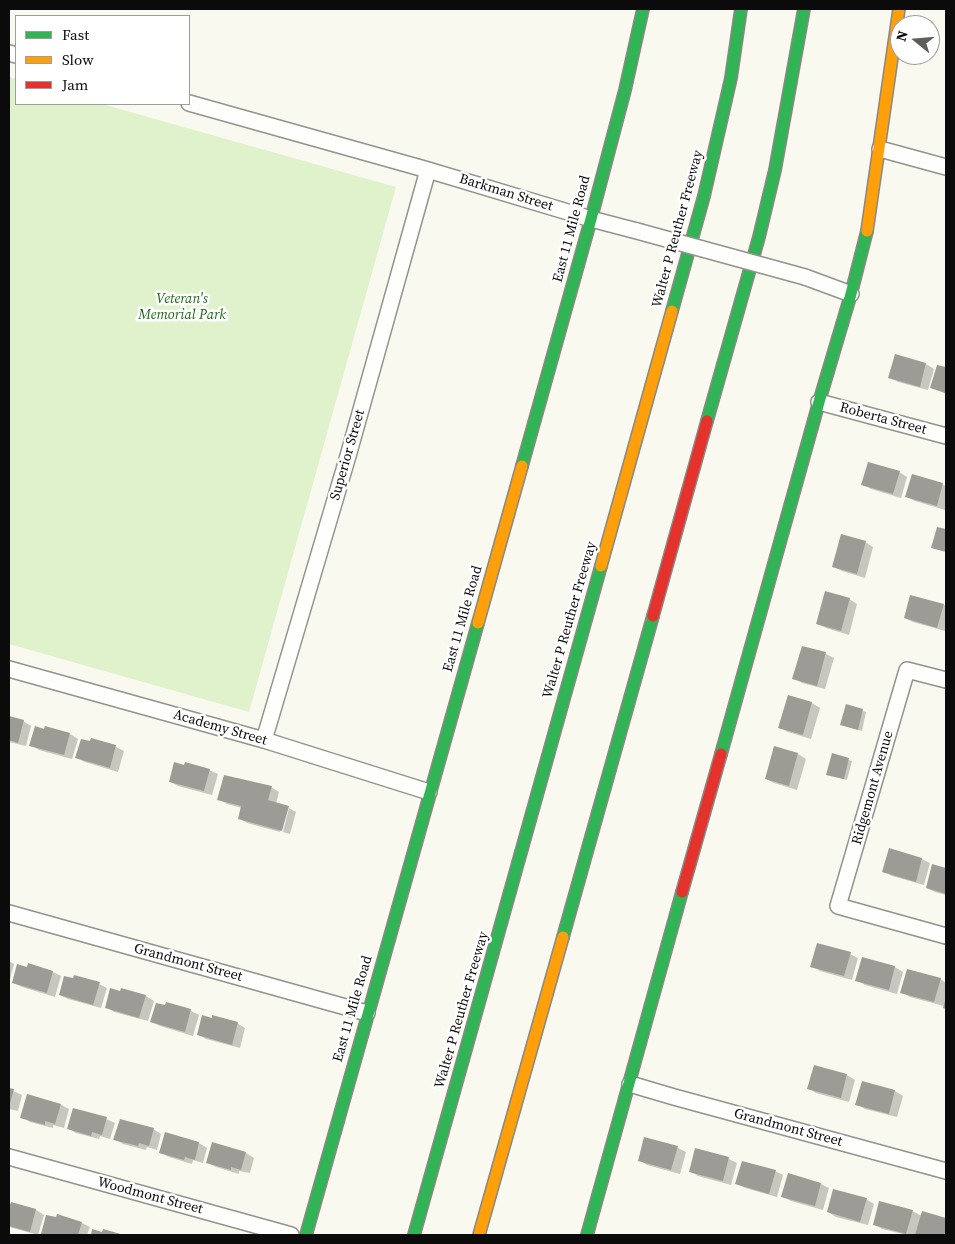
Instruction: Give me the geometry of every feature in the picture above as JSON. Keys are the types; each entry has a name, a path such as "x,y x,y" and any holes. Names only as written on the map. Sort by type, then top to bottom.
{"main road":[{"name":"East 11 Mile Road","path":"306,1235 591,219 627,82 643,9"},
{"name":"Walter P Reuther Freeway","path":"414,1235 704,196 731,78 741,9"},
{"path":"479,1235 759,237 775,170 804,9"},
{"path":"587,1235 869,224 899,9"}],"street":[{"name":"Barkman Street","path":"190,103 428,170 591,219 805,277 851,294"},
{"path":"880,149 946,167"},
{"name":"Superior Street","path":"264,740 348,456 428,170"},
{"name":"Roberta Street","path":"819,402 946,436"},
{"name":"Academy Street","path":"9,669 264,740 429,792"},
{"name":"Ridgemont Avenue","path":"946,680 907,670 838,906 946,936"},
{"name":"Grandmont Street","path":"9,913 367,1013"},
{"name":"Grandmont Street","path":"630,1084 946,1171"},
{"name":"Woodmont Street","path":"9,1157 291,1235"}],"green space":[{"name":"Veteran's Memorial Park","path":"9,77 15,79 15,105 106,105 396,187 249,712 9,644"}],"building":[{"path":"895,354 926,363 920,387 888,378"},
{"path":"937,365 946,367 946,393 930,388"},
{"path":"868,462 900,471 893,494 861,485"},
{"path":"912,474 943,483 937,506 905,497"},
{"path":"937,527 946,529 946,552 931,548"},
{"path":"841,534 866,541 857,574 832,567"},
{"path":"825,591 850,598 841,631 816,624"},
{"path":"910,595 944,604 937,628 904,618"},
{"path":"802,646 826,652 817,686 792,679"},
{"path":"788,695 812,702 803,735 778,728"},
{"path":"846,704 863,709 858,730 840,725"},
{"path":"9,716 24,720 18,743 9,740"},
{"path":"35,726 44,729 45,726 70,733 64,755 29,746"},
{"path":"91,738 116,745 110,768 75,758 81,739 90,741"},
{"path":"774,746 798,753 789,786 765,779"},
{"path":"832,753 849,758 844,779 826,775"},
{"path":"174,762 184,765 185,762 210,769 204,791 169,782"},
{"path":"224,775 272,786 268,800 289,806 282,831 238,819 241,806 217,800"},
{"path":"889,848 922,858 916,882 882,872"},
{"path":"932,864 946,868 946,894 926,888"},
{"path":"817,943 851,952 844,976 810,967"},
{"path":"862,957 895,966 889,990 855,981"},
{"path":"28,963 53,971 47,993 12,983 17,964 27,967"},
{"path":"907,969 941,978 934,1002 900,993"},
{"path":"74,975 100,982 93,1005 59,995 64,976 73,978"},
{"path":"110,988 120,991 121,988 146,995 139,1018 105,1008"},
{"path":"946,997 946,1009 943,1008"},
{"path":"166,1002 191,1009 185,1032 150,1022 156,1003 165,1005"},
{"path":"202,1015 212,1018 212,1015 238,1022 232,1045 197,1035"},
{"path":"814,1065 847,1074 841,1098 807,1089"},
{"path":"862,1081 895,1090 889,1114 855,1105"},
{"path":"9,1088 14,1089 9,1107"},
{"path":"27,1094 61,1104 55,1124 45,1121 45,1125 20,1118"},
{"path":"73,1108 107,1117 102,1135 92,1132 91,1136 67,1129"},
{"path":"120,1119 154,1128 149,1146 139,1143 138,1146 113,1140"},
{"path":"165,1132 199,1142 195,1160 185,1157 184,1160 159,1153"},
{"path":"644,1137 678,1146 671,1170 638,1161"},
{"path":"212,1142 246,1152 241,1170 231,1167 231,1170 206,1163"},
{"path":"695,1148 729,1157 723,1181 689,1172"},
{"path":"742,1161 776,1170 769,1194 735,1184"},
{"path":"788,1173 821,1183 815,1206 781,1197"},
{"path":"833,1189 867,1198 860,1222 827,1212"},
{"path":"879,1201 913,1210 906,1234 873,1225"},
{"path":"11,1202 36,1209 30,1232 9,1226 9,1205"},
{"path":"922,1211 946,1218 946,1235 915,1235"},
{"path":"57,1214 82,1222 78,1235 41,1234 46,1215 56,1217"},
{"path":"92,1229 102,1232 103,1229 124,1235 91,1235"}],"traffic: fast":[{"path":"522,466 591,219 625,90 643,9"},
{"path":"672,311 704,196 731,78 741,9"},
{"path":"707,421 759,237 775,170 804,9"},
{"path":"721,754 851,294 867,231"},
{"path":"414,1235 601,566"},
{"path":"563,937 653,616"},
{"path":"306,1235 478,623"},
{"path":"587,1235 682,892"}],"traffic: slow":[{"path":"867,231 899,9"},
{"path":"601,566 672,311"},
{"path":"478,623 522,466"},
{"path":"479,1235 563,937"}],"traffic: jam":[{"path":"653,616 707,421"},
{"path":"682,892 721,754"}]}
